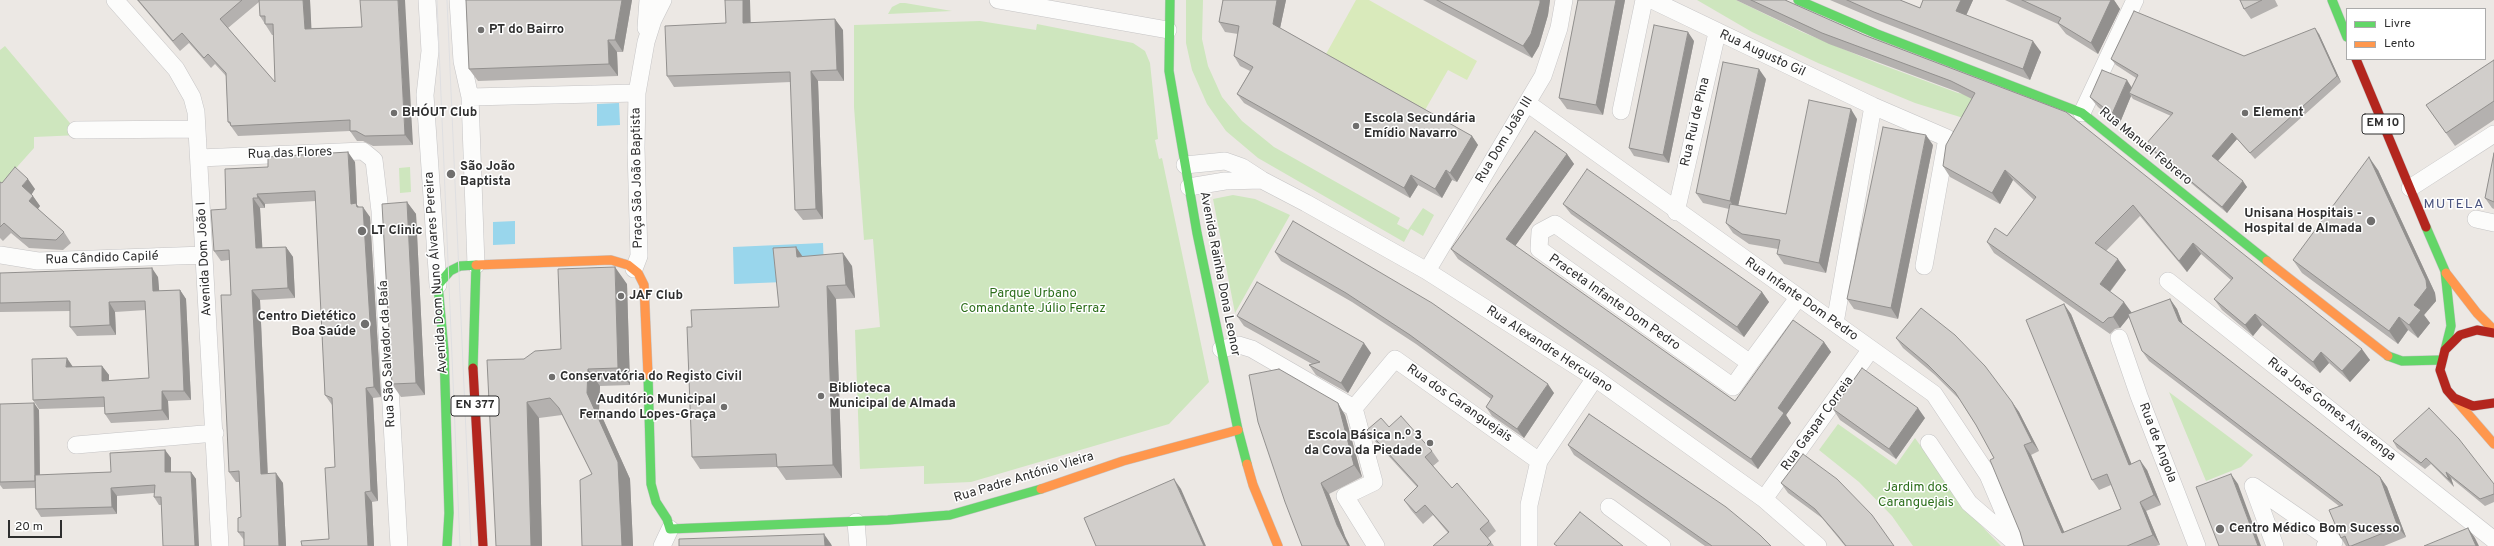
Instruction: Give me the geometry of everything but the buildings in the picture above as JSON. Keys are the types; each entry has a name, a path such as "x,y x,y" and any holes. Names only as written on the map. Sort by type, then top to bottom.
{"main road":[{"name":"Avenida Rainha Dona Leonor","path":"1170,0 1168,30 1169,71 1184,165 1238,430 1253,485 1278,546"},
{"name":"Rua Manuel Febrero","path":"1798,0 1877,34 2082,113 2372,346 2387,356 2402,361 2442,360"},
{"path":"2332,0 2346,34"},
{"name":"EM 10","path":"2356,60 2445,271 2477,313 2494,330"},
{"name":"Praça São João Baptista","path":"438,285 450,271 460,266 611,260 634,269"},
{"name":"EN 377","path":"476,265 472,359 483,546"},
{"path":"634,269 644,285 651,484 655,497 667,519 670,529"},
{"name":"EM 10","path":"2445,271 2451,326 2442,360 2443,380 2454,398 2494,444"},
{"name":"Avenida Dom Nuno Álvares Pereira","path":"438,285 444,351 449,513 447,546"},
{"name":"EM 10","path":"2445,350 2452,341 2468,331 2477,330 2494,333"},
{"path":"2454,398 2473,406 2494,403"},
{"name":"Rua Padre António Vieira","path":"670,529 822,521 856,522 924,518 967,511 1060,484 1124,461 1238,430"}],"street":[{"name":"Avenida Dom João I","path":"115,0 176,69 186,84 192,97 197,129 199,158 220,546"},
{"name":"Avenida Dom Nuno Álvares Pereira","path":"427,0 430,51 425,95 438,285"},
{"name":"EN 377","path":"458,0 462,61 470,97 476,265"},
{"path":"637,93 646,42 648,0"},
{"path":"646,42 653,20 663,0"},
{"path":"998,0 1168,30"},
{"name":"Rua Dom João III","path":"1427,272 1543,76 1559,28 1564,0"},
{"path":"1622,111 1644,0"},
{"name":"Rua Augusto Gil","path":"1652,0 1873,106 1947,138 1924,266"},
{"path":"2082,113 2135,0"},
{"name":"Rua Rui de Pina","path":"1676,212 1717,32"},
{"name":"Praça São João Baptista","path":"470,97 637,93 636,148 639,256 634,269"},
{"name":"Rua Infante Dom Pedro","path":"1527,103 1676,212 1934,394 1988,475 2018,546"},
{"path":"1835,323 1873,106"},
{"path":"76,130 197,129"},
{"path":"2410,188 2494,134"},
{"name":"Rua das Flores","path":"199,158 363,151 370,154 376,162"},
{"name":"Rua São Salvador da Baía","path":"376,162 399,546"},
{"name":"Rua Alexandre Herculano","path":"1184,165 1225,162 1242,167 1262,180 1306,203 1427,272 1595,378 1764,499 1818,546"},
{"name":"Rua Alexandre Herculano","path":"1189,187 1225,181 1262,180"},
{"path":"2476,219 2494,224"},
{"name":"Praceta Infante Dom Pedro","path":"1750,363 1555,224 1540,232 1539,249 1734,387 1798,298"},
{"name":"Rua Cândido Capilé","path":"0,255 38,261 204,255"},
{"name":"Rua José Gomes Alvarenga","path":"2168,281 2494,540"},
{"name":"Rua de Angola","path":"2119,338 2139,396 2197,546"},
{"path":"1221,349 1239,345 1252,349 1354,408 1374,482 1345,496 1376,546"},
{"name":"Rua Gaspar Correia","path":"1764,499 1871,349"},
{"name":"Rua dos Caranguejais","path":"1354,408 1395,359 1540,461"},
{"path":"1529,546 1529,505 1540,461 1595,378"},
{"path":"76,445 215,433"},
{"path":"1929,443 1969,503 2018,546"},
{"path":"2275,546 2253,486 2334,542 2324,546"},
{"path":"1609,507 1662,546"},
{"path":"856,522 858,546"},
{"path":"662,546 670,529"}],"green space":[{"path":"1186,0 1203,0 1202,39 1208,66 1222,97 1242,121 1274,147 1400,218 1397,224 1408,230 1423,208 1434,215 1423,236 1411,229 1404,242 1258,158 1226,131 1207,104 1192,70 1186,43"},
{"path":"1356,0 1369,0 1477,61 1467,80 1448,70 1425,110 1326,54"},
{"path":"1697,0 1736,0 1802,32 1877,63 1958,93 1975,96 1973,121 1915,103 1818,63 1752,32"},
{"path":"900,3 952,11 888,14 892,7"},
{"name":"Parque Urbano Comandante Júlio Ferraz","path":"980,21 1036,30 1037,24 1133,43 1145,51 1150,63 1158,139 1155,140 1159,159 1162,158 1209,382 1169,424 971,482 924,484 924,466 860,469 855,330 880,327 873,239 864,240 854,107 854,25"},
{"path":"5,46 80,135 34,137 34,148 0,186 0,50"},
{"path":"410,167 411,192 400,193 399,168"},
{"path":"1233,195 1255,199 1290,215 1235,313 1213,199"},
{"path":"2169,392 2253,455 2241,467 2206,481"},
{"name":"Jardim dos Caranguejais","path":"1838,424 1896,465 1915,438 1968,512 2001,546 1913,546 1892,516 1859,482 1819,450"}],"water":[{"path":"619,103 620,125 597,126 597,104"},
{"path":"515,221 515,244 493,245 493,222"},
{"path":"823,243 824,268 784,282 734,284 733,247"}],"tram line":[{"path":"437,0 460,546"},
{"path":"447,0 471,546"}],"traffic: fast":[{"path":"1170,0 1169,71 1197,233 1238,430 1247,464"},
{"path":"1798,0 1877,34 2082,113 2267,261"},
{"path":"2332,0 2346,35"},
{"path":"2426,227 2445,271 2451,326 2445,350"},
{"path":"447,546 449,513 444,351 438,285 450,271 460,266 476,265 473,368"},
{"path":"2388,356 2402,361 2442,360"},
{"path":"648,375 651,484 656,502 667,519 670,529 888,520 950,515 1041,489"}],"traffic: slow":[{"path":"476,265 611,260 628,265 638,273 644,285 648,375"},
{"path":"2267,261 2388,356"},
{"path":"2446,273 2477,313 2494,330"},
{"path":"2455,399 2494,444"},
{"path":"1041,489 1123,461 1238,430"},
{"path":"1247,464 1253,485 1278,546"}],"traffic: jam":[{"path":"2356,60 2426,227"},
{"path":"2494,333 2477,330 2460,335 2445,350 2440,370 2447,390 2454,398 2473,406 2494,403"},
{"path":"473,368 483,546"}],"place":[{"name":"PT do Bairro","path":"481,30"},
{"name":"BHÓUT Club","path":"394,113"},
{"name":"Element","path":"2245,113"},
{"name":"Escola Secundária Emídio Navarro","path":"1356,126"},
{"name":"São João Baptista","path":"451,174"},
{"name":"Unisana Hospitais - Hospital de Almada","path":"2371,221"},
{"name":"LT Clinic","path":"362,231"},
{"name":"JAF Club","path":"621,296"},
{"name":"Centro Dietético Boa Saúde","path":"365,324"},
{"name":"Conservatória do Registo Civil","path":"552,377"},
{"name":"Biblioteca Municipal de Almada","path":"821,396"},
{"name":"Auditório Municipal Fernando Lopes-Graça","path":"724,407"},
{"name":"Escola Básica n.º 3 da Cova da Piedade","path":"1430,443"},
{"name":"Centro Médico Bom Sucesso","path":"2220,529"}],"district":[{"name":"MUTELA","path":"2454,205"}]}
